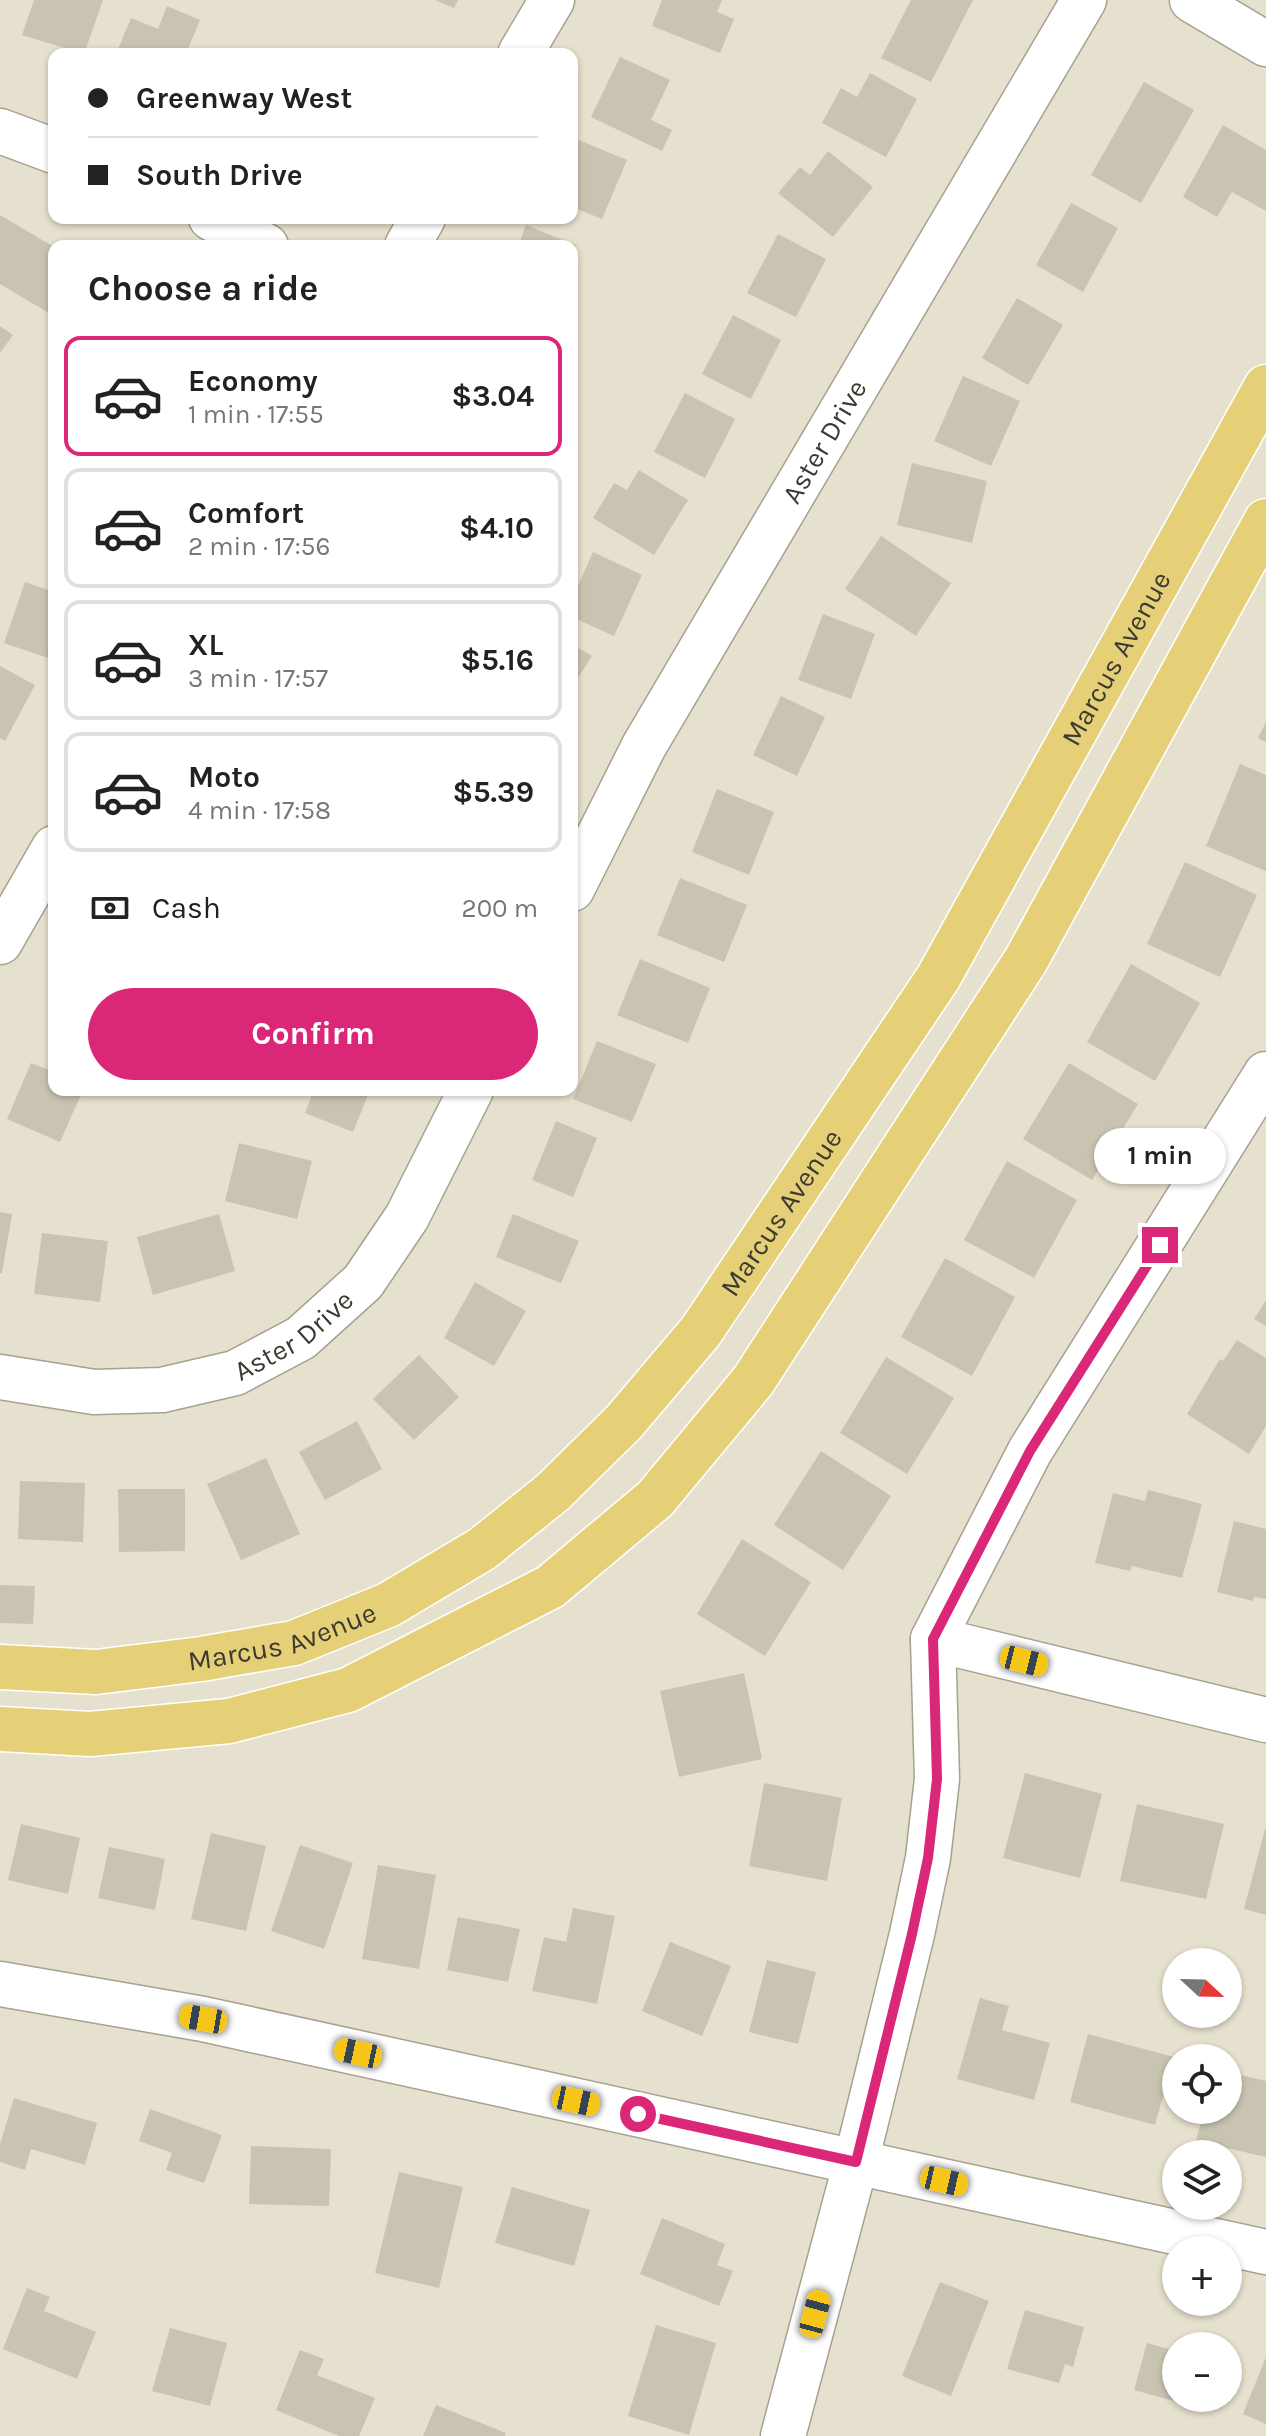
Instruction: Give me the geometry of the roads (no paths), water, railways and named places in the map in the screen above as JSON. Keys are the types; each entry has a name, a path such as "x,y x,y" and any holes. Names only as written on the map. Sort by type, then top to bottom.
{"main road":[{"name":"Marcus Avenue","path":"0,1667 96,1672 294,1643 388,1605 482,1549 553,1492 614,1432 701,1331 938,978 1266,387"},
{"path":"0,1729 90,1734 229,1721 348,1690 550,1587 655,1499 753,1381 1026,960 1266,521"}],"street":[{"path":"524,48 552,0"},
{"name":"Aster Drive","path":"578,877 644,746 1084,0"},
{"path":"1192,0 1266,44"},
{"path":"0,131 48,149"},
{"path":"223,224 254,240"},
{"path":"0,942 48,858"},
{"path":"783,2436 856,2162 909,1949 928,1858 937,1779 933,1639 1030,1451 1266,1074"},
{"name":"Aster Drive","path":"0,1377 94,1392 162,1390 235,1373 301,1338 363,1282 372,1269 407,1217 468,1096"},
{"path":"933,1639 1266,1720"},
{"path":"0,1984 203,2019 1266,2252"}]}
